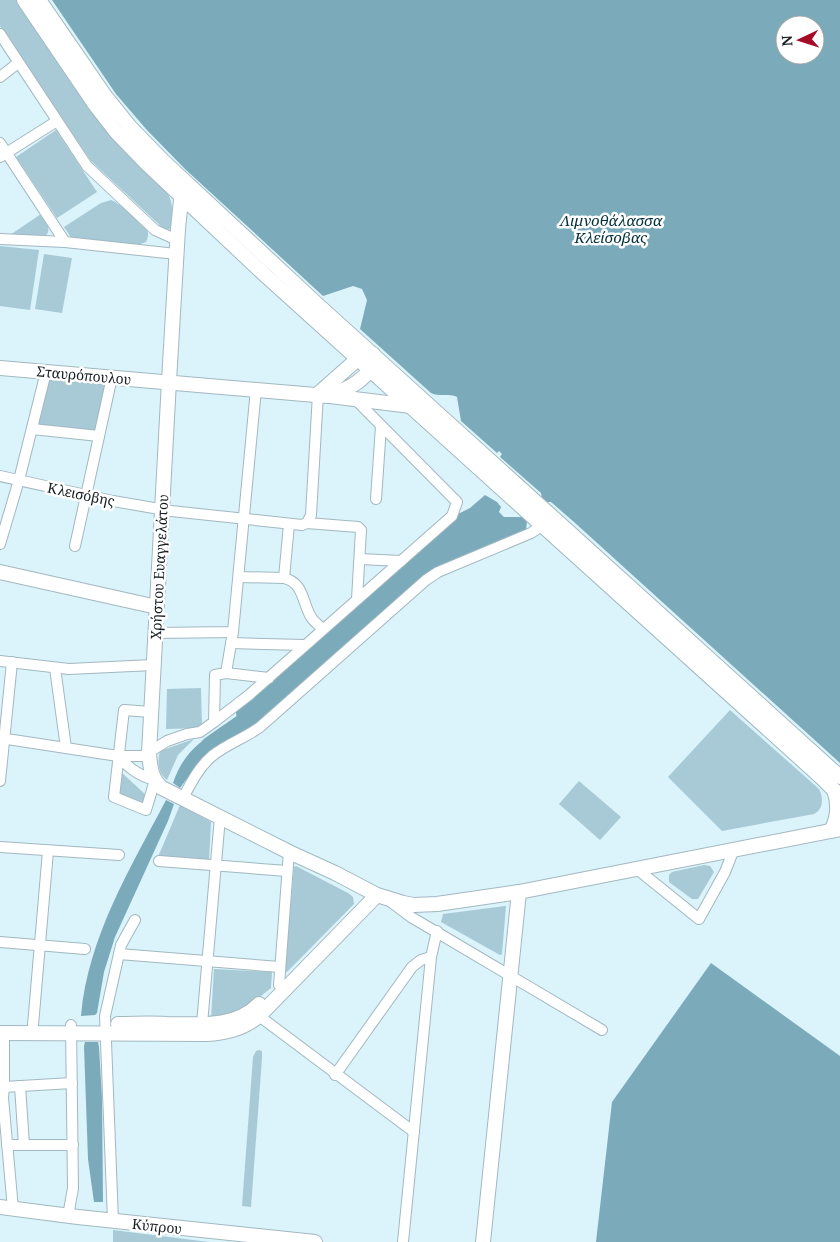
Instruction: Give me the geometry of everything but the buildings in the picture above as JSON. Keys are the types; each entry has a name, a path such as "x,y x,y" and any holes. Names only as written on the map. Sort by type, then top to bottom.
{"street":[{"path":"24,0 139,137 182,180 840,777"},
{"path":"39,0 88,95 117,133 180,196 837,793 836,830 471,900 425,905 404,903 378,895"},
{"path":"0,34 81,158 98,178 155,230 177,247"},
{"path":"0,78 18,63"},
{"path":"3,155 57,121"},
{"path":"0,143 3,155 65,242"},
{"name":"Χρήστου Ευαγγελάτου","path":"158,784 151,770 149,753 168,381 182,180"},
{"path":"0,239 177,247"},
{"path":"307,524 310,520 312,508 322,395 358,358 373,354"},
{"path":"322,395 353,385 370,369 373,354"},
{"name":"Σταυρόπουλου","path":"0,368 256,388 411,406"},
{"path":"0,544 19,480 46,372"},
{"path":"75,546 112,377"},
{"path":"226,673 232,638 245,520 256,388"},
{"path":"2,739 118,756 137,757 149,753 167,741 200,732 269,678 322,629 452,516 456,502 355,399"},
{"path":"376,499 381,426"},
{"path":"32,429 99,436"},
{"name":"Κλεισόβης","path":"0,476 162,510 289,524 358,527 361,530 360,559"},
{"path":"284,578 289,524"},
{"path":"183,798 197,773 207,760 255,730 426,580 438,572 530,534 543,525"},
{"path":"358,599 356,593 360,559 401,562"},
{"path":"0,572 156,607"},
{"path":"239,577 284,578 291,580 297,585 302,594 310,616 322,629"},
{"path":"155,633 304,645"},
{"path":"0,661 55,668 153,665"},
{"path":"0,781 2,739 12,662"},
{"path":"55,668 66,748"},
{"path":"214,722 215,675 226,673 269,678"},
{"path":"151,712 124,710 114,796 146,810 158,784"},
{"path":"118,756 130,769 183,798 378,895 602,1030"},
{"path":"202,1024 220,817"},
{"path":"0,847 119,855"},
{"path":"637,869 699,920 734,849"},
{"path":"33,1025 48,851"},
{"path":"279,985 289,852"},
{"path":"159,861 287,871"},
{"path":"483,1242 519,892"},
{"path":"2,1033 202,1024 227,1021 256,1014 279,985 378,895"},
{"path":"106,1028 220,1033 244,1026 378,895"},
{"path":"113,1221 106,1008 121,945 135,920"},
{"path":"403,1242 431,956 437,932"},
{"path":"0,942 85,949"},
{"path":"119,954 280,966"},
{"path":"335,1075 412,967 421,960 431,956"},
{"path":"256,1014 335,1075 414,1132"},
{"path":"2,1033 33,1025 71,1029"},
{"path":"68,1216 73,1188 71,1029"},
{"path":"2,1033 2,1096 7,1145 7,1208"},
{"path":"2,1087 72,1083"},
{"path":"20,1086 24,1145"},
{"path":"7,1145 73,1145"},
{"name":"Κύπρου","path":"7,1208 315,1242"}],"shaded area":[{"path":"0,0 17,0 167,192 171,201 172,211 172,221 169,230 164,229 91,161 0,26"},
{"path":"56,130 97,192 57,218 16,157"},
{"path":"111,200 141,222 148,233 146,242 138,245 72,239 64,227 101,203"},
{"path":"41,214 48,227 46,236 10,235"},
{"path":"0,246 39,250 30,310 0,306"},
{"path":"44,254 72,258 62,313 35,309"},
{"path":"46,372 112,377 99,436 32,429"},
{"path":"201,688 202,728 166,729 167,689"},
{"path":"730,710 819,789 822,803 817,812 722,831 668,777"},
{"path":"194,739 178,755 167,780 159,767 160,751"},
{"path":"120,771 148,797 144,805 118,793"},
{"path":"579,781 621,817 600,840 559,804"},
{"path":"180,805 211,822 209,862 158,857"},
{"path":"704,865 710,866 714,872 698,899 692,899 669,882 669,875 672,872"},
{"path":"296,866 348,893 353,897 354,904 287,972 285,970 294,867"},
{"path":"506,906 502,954 500,955 441,922 443,914"},
{"path":"214,969 272,972 271,988 238,1014 211,1019"},
{"path":"256,1051 262,1051 262,1058 251,1207 242,1206 253,1057"},
{"path":"113,1230 209,1242 113,1242"}],"water":[{"name":"Λιμνοθάλασσα Κλείσοβας","path":"52,0 840,0 840,763 574,522 551,502 546,502 542,498 541,493 500,457 502,454 499,451 497,453 461,421 457,397 431,393 360,329 367,300 362,289 353,286 323,296 185,169 146,129 116,94"},
{"path":"485,495 497,502 501,507 499,512 504,517 522,517 527,521 526,530 428,573 247,732 232,739 232,734 238,730 236,712 241,707 312,647 456,515 470,508"},
{"path":"235,721 237,728 226,732 230,739 202,758 180,788 173,783 182,764 192,750 223,726 224,729 231,728 230,723"},
{"path":"166,800 174,804 115,937 104,972 97,1013 95,1015 81,1016 85,987 101,931 125,878"},
{"path":"711,963 840,1056 840,1242 596,1242 612,1102"},
{"path":"85,1042 98,1042 99,1047 102,1098 103,1202 94,1202 88,1159"}],"waterway":[{"path":"209,745 255,713"}]}
